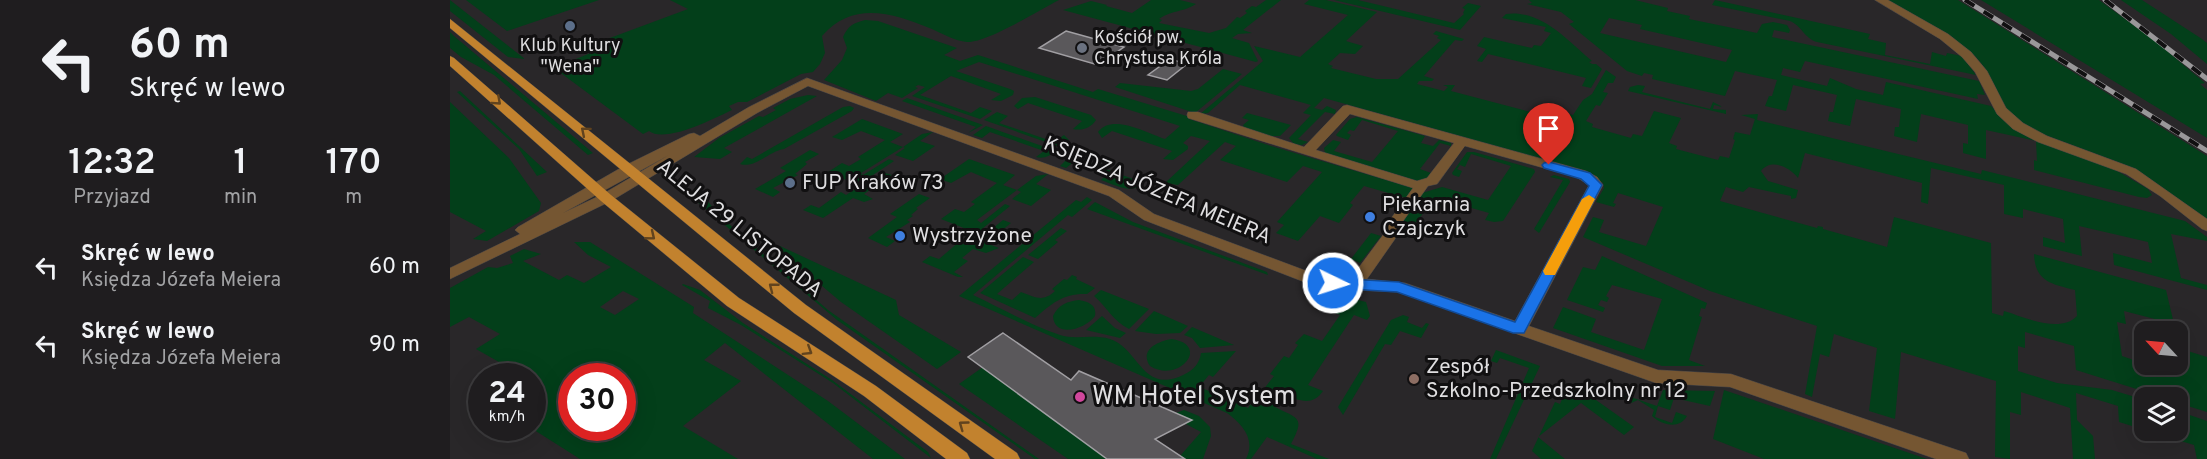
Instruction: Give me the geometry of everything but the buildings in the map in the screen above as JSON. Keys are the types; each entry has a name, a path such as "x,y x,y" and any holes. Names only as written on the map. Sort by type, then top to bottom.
{"main road":[{"name":"ALEJA 29 LISTOPADA","path":"450,22 800,309 1010,459"},
{"path":"450,60 600,193 752,316 870,391 960,459"}],"street":[{"path":"1880,0 1953,44 1969,57 1979,69 1997,106 2020,127 2046,140 2126,169 2207,226"},
{"name":"KSIĘDZA JÓZEFA MEIERA","path":"450,274 485,255 522,240 600,193 807,82 1114,193 1149,217 1318,281 1399,287 1663,378 1731,381 1959,459"},
{"path":"1307,152 1347,109 1581,174 1592,180 1596,185 1519,329"},
{"path":"1193,115 1404,183 1422,184 1434,179 1462,141"},
{"path":"1354,285 1390,236 1394,224 1422,184"}],"green space":[{"path":"450,0 525,59 508,57 450,11"},
{"path":"466,0 599,0 507,31"},
{"path":"670,0 1059,0 1000,32 967,42 903,18 874,13 847,17 822,36 825,53 813,72 801,74 747,102 738,102 729,106 732,110 702,124 678,132 656,134 649,131 643,134 554,68 598,50 591,45 688,9"},
{"path":"1151,0 1180,0 1196,4 1164,16 1159,19 1162,20 1159,23 1209,33 1226,28 1237,17 1240,18 1247,13 1245,11 1252,6 1256,7 1266,0 1281,0 1243,30 1252,33 1238,34 1232,38 1249,43 1258,61 1256,62 1063,10 1091,1 1132,13"},
{"path":"1309,0 1326,0 1377,12 1346,41 1363,46 1355,54 1340,53 1328,64 1333,66 1331,68 1376,79 1398,79 1441,40 1437,38 1439,36 1433,34 1436,31 1464,39 1455,40 1424,76 1434,79 1432,81 1419,81 1417,84 1444,91 1448,87 1443,85 1455,85 1451,91 1557,119 1561,112 1573,115 1583,100 1592,94 1606,70 1616,77 1613,83 1608,83 1603,92 1608,93 1600,106 1596,105 1586,121 1593,124 1592,127 1631,138 1633,134 1642,136 1654,111 1681,118 1669,143 1677,146 1676,149 1718,160 1720,156 1729,158 1735,132 1750,135 1755,119 1741,115 1758,114 1757,120 1981,174 1982,170 2185,221 2207,237 2207,241 2171,234 2181,278 2207,285 2207,290 2114,265 2113,253 2152,263 2148,242 2079,226 2082,256 2043,246 2043,237 2065,243 2063,219 2023,209 2023,218 2004,214 2004,185 1931,168 1928,204 1921,202 1922,183 1805,153 1798,178 1790,170 1775,165 1765,167 1761,171 1768,181 1798,190 1796,198 1791,199 1791,196 1749,187 1743,192 1726,187 1720,201 1817,228 1818,226 1823,227 1823,229 1887,247 1894,217 1991,243 1992,313 2003,316 2004,311 2042,323 2061,324 2077,316 2075,290 2052,283 2041,276 2034,254 2166,290 2173,321 2162,321 2124,311 2126,324 2117,322 2122,356 2134,360 2134,375 2188,375 2188,351 2207,357 2207,412 2188,406 2188,387 2134,388 2076,370 2074,346 2025,332 2025,348 2018,346 2018,371 2057,383 2112,390 2134,397 2134,427 2119,422 2118,406 2076,393 2077,420 2093,436 2095,459 2073,459 2070,408 2021,392 2021,415 2010,412 2010,459 1995,457 1996,381 1901,352 1895,419 1869,411 1877,348 1834,334 1829,357 1820,354 1812,397 1805,394 1817,326 1710,291 1583,237 1593,217 1604,220 1599,232 1646,246 1663,207 1618,193 1613,203 1616,204 1614,207 1596,202 1604,188 1603,183 1588,172 1324,98 1314,108 1322,110 1327,106 1336,110 1335,114 1325,112 1298,139 1308,142 1302,145 1294,144 1289,138 1311,115 1303,113 1311,105 1240,85 1208,113 1200,114 1263,61 1254,46 1300,57 1348,15 1304,4"},
{"path":"1334,0 1358,0 1454,23 1464,14 1465,9 1462,8 1468,3 1481,6 1460,30"},
{"path":"1529,0 1635,0 1668,8 1667,11 1690,16 1689,19 1757,33 1762,24 1773,22 1787,25 1790,30 1789,33 1774,30 1772,37 1979,81 1985,95 1977,94 1978,99 1805,61 1800,72 1783,68 1781,75 1827,86 1830,78 1856,89 1883,95 1886,82 1991,106 2012,127 2112,168 2148,189 2152,195 2147,198 2139,197 2034,170 2034,160 2037,161 2036,141 1986,130 1986,159 1963,153 1963,143 1968,144 1968,125 1921,114 1917,142 1894,136 1895,127 1899,127 1901,109 1856,99 1850,126 1828,121 1837,95 1793,85 1786,111 1765,106 1769,96 1772,96 1777,80 1735,71 1725,96 1652,79 1653,75 1644,73 1642,76 1627,71 1569,24 1574,22 1561,12 1527,4 1532,3","holes":["1609,18 1642,25 1640,29 1732,50 1726,62 1600,33"]},
{"path":"1715,0 1870,34 1868,39 1886,43 1885,55 1930,64 1932,52 1946,56 1947,53 1962,56 1976,75 1817,42 1790,21 1712,5"},
{"path":"1888,0 1958,0 2207,156 2207,219 2126,165 2029,129 2006,109 1985,68 1976,57"},
{"path":"1981,0 2099,0 2155,41 2205,83 2200,84 2207,90 2207,138"},
{"path":"2121,0 2142,0 2202,39 2207,43 2207,64 2171,34"},
{"path":"1506,14 1531,16 1542,21 1592,61 1589,62 1602,69 1591,88 1582,86 1586,78 1488,54 1482,62 1477,61 1486,49 1477,46 1484,37 1532,48 1534,45 1541,46 1551,33 1544,31 1546,27 1502,18"},
{"path":"865,20 878,21 957,48 944,55 960,61 978,55 1093,92 1098,89 1190,117 1189,119 1271,146 1413,188 1406,198 1364,186 1350,203 1353,205 1339,223 1320,216 1298,241 1276,233 1284,225 1277,222 1322,172 1303,166 1287,182 1220,160 1236,146 1225,142 1178,185 1165,183 1210,141 1191,136 1183,143 1188,146 1188,149 1173,160 1163,159 1172,151 1112,131 1102,138 1098,132 1112,124 1121,124 1165,139 1180,126 979,62 956,71 1010,89 1014,91 1013,95 1001,101 991,100 1001,94 951,76 920,95 971,113 980,107 992,111 980,119 912,96 925,87 918,85 915,87 918,88 902,98 888,93 876,101 824,80 842,60 847,48 843,37 847,30 854,24"},
{"path":"450,32 593,153 588,155 494,75 461,57 450,48"},
{"path":"1223,69 1242,74 1195,113 1115,87 1120,83 1191,91 1198,89"},
{"path":"1645,86 1642,92 1710,109 1713,102 1723,107 1714,105 1713,109 1726,110 1726,114 1628,91 1630,87"},
{"path":"460,91 547,172 537,176 519,149 457,92"},
{"path":"808,95 817,96 724,148 732,152 720,159 694,157 719,138 759,116 763,117 776,110 773,108 790,99"},
{"path":"1035,97 1091,115 1096,120 1086,128 1073,129 1082,121 1028,103 1018,109 1014,106 1022,98"},
{"path":"907,98 983,125 968,133 976,127 902,101"},
{"path":"450,102 509,158 541,203 539,211 487,241 473,239 486,231 450,212"},
{"path":"843,107 854,108 852,111 784,149 757,162 740,164 747,157 752,159"},
{"path":"997,112 1008,116 999,123 1054,142 1064,135 1069,140 1063,146 1057,146 984,120"},
{"path":"1247,113 1291,125 1280,136 1269,136 1244,127 1243,125 1249,120 1242,118"},
{"path":"1357,117 1425,136 1421,143 1433,146 1439,140 1451,143 1451,146 1440,143 1420,169 1431,173 1427,178 1418,181 1325,153 1324,148 1333,140 1341,142 1334,151 1372,162 1398,131 1362,120 1354,131 1350,130 1347,133 1351,135 1348,140 1336,135 1350,119"},
{"path":"862,119 903,134 890,142 903,147 861,173 863,175 889,159 894,161 864,181 869,183 885,173 892,175 864,194 873,199 864,202 853,198 823,218 803,210 811,205 819,208 841,192 846,195 860,186 828,172 842,163 849,166 861,159 858,157 885,140 861,131 842,140 832,137"},
{"path":"986,126 1056,151 1047,157 1036,157 1044,151 990,132 982,138 973,135"},
{"path":"933,132 920,141 935,146 913,161 895,155 905,148 903,147 922,134"},
{"path":"810,150 819,154 805,162 807,164 795,174 798,175 773,188 780,192 773,197 755,189 786,171 780,168"},
{"path":"1467,152 1534,169 1535,172 1503,221 1485,220 1489,213 1461,205 1456,211 1431,203 1414,225 1401,220 1422,193 1442,187 1488,200 1511,166 1471,154 1465,167 1460,165 1457,169 1462,171 1459,177 1453,175 1452,173"},
{"path":"1070,156 1144,183 1139,187 1123,188 1101,180 1108,173 1075,161 1066,168 1060,166"},
{"path":"969,159 1015,175 1003,185 1017,190 977,220 981,223 1005,204 1010,206 982,229 988,232 1003,220 1011,223 986,243 999,248 986,253 973,249 962,258 968,261 954,272 963,277 958,277 922,262 930,256 939,259 959,242 966,245 979,234 941,219 955,209 964,212 975,204 971,202 997,183 971,172 951,183 940,179"},
{"path":"1048,174 1036,184 1051,190 1031,206 1012,199 1021,192 1017,190 1036,176"},
{"path":"1554,175 1569,179 1570,182 1539,233 1534,229 1563,180 1550,177"},
{"path":"698,190 722,218 828,310 1039,459 1035,459 837,320 688,194"},
{"path":"919,194 930,198 916,208 918,209 911,215 913,216 907,220 910,222 886,237 895,241 887,247 868,238 897,217 890,214"},
{"path":"1087,197 1092,200 1072,217 1068,215 973,295 1060,335 1110,339 1120,344 1150,375 1159,379 1171,379 1188,372 1198,363 1201,353 1236,351 1213,377 1209,375 1199,387 1214,393 1217,390 1234,398 1232,401 1248,408 1257,396 1253,394 1259,388 1263,390 1274,376 1270,374 1284,356 1289,358 1298,345 1295,343 1304,334 1322,341 1340,315 1333,312 1340,302 1328,297 1331,293 1366,302 1370,316 1367,320 1354,315 1308,385 1323,391 1319,396 1305,401 1284,395 1275,407 1297,420 1298,429 1291,444 1329,459 1317,459 1267,437 1251,459 1246,459 1249,445 1246,433 1227,413 959,296 1076,200 1081,202"},
{"path":"1095,202 1133,222 1267,272 1268,275 1087,209"},
{"path":"1061,228 1067,231 1055,240 1058,242 1038,259 1028,255"},
{"path":"1371,233 1381,236 1360,263 1351,259"},
{"path":"574,242 590,242 694,307 693,313 828,401 905,459 873,459 725,343 704,360 741,381 683,426 738,459 580,459 546,437 546,363 501,363 476,349 500,334 469,317 450,327 450,288 488,267 497,268 513,263 510,256 524,249 541,254 523,261 559,280 567,275 584,283 611,267 588,255","holes":["623,291 639,299 615,315 600,307"]},
{"path":"780,246 896,300 899,315 961,352 937,369 841,302 777,248"},
{"path":"1602,256 1707,303 1705,309 1701,308 1699,316 1702,317 1689,360 1705,366 1662,366 1553,328 1563,307 1596,319 1591,332 1644,350 1662,299 1612,285 1606,296 1609,298 1607,302 1601,300 1598,305 1605,308 1603,312 1567,300 1583,267 1595,270"},
{"path":"1023,257 1034,262 997,294 1012,300 1021,292 1036,297 1047,297 1055,291 1052,289 1072,275 1095,288 1087,294 1072,295 1059,300 1035,318 980,293"},
{"path":"683,284 700,290 743,323 832,380 928,452 931,458 833,383 741,325 708,308 710,301"},
{"path":"1101,290 1149,309 1129,329 1094,296"},
{"path":"1079,300 1092,305 1095,309 1095,316 1078,328 1064,330 1059,328 1053,316 1055,312 1064,304"},
{"path":"1154,311 1188,326 1180,333 1156,334 1135,331"},
{"path":"1403,315 1409,317 1407,322 1422,328 1426,323 1429,324 1421,338 1400,331 1391,345 1385,344 1343,415 1338,407 1391,320"},
{"path":"1102,316 1115,328 1126,333 1120,338 1086,330"},
{"path":"1192,327 1234,345 1200,348 1192,338 1184,335"},
{"path":"1172,339 1189,348 1190,355 1186,362 1171,370 1161,370 1150,366 1147,360 1148,351 1156,344"},
{"path":"1496,350 1540,366 1496,459 1490,459 1529,368 1500,358 1497,363 1491,361"},
{"path":"983,367 1107,459 1068,459 959,384"},
{"path":"1568,385 1582,390 1634,427 1624,435 1581,403 1539,436 1555,402 1560,404"},
{"path":"1663,390 1715,391 1710,406 1674,398 1670,410 1658,406 1655,417 1672,423 1676,412 1687,416 1675,425 1665,424 1656,419 1652,416 1654,410 1638,400 1631,403 1616,392 1657,406"},
{"path":"1724,390 1927,459 1764,459 1713,439"},
{"path":"1184,410 1199,416 1210,427 1211,436 1203,459 1185,459 1180,456 1201,432 1184,423 1176,413"},
{"path":"2188,414 2207,421 2207,459 2197,459 2194,445 2181,441 2188,441"},
{"path":"1538,437 1565,459 1541,459 1532,451"}],"railway":[{"path":"1965,0 2207,151"},
{"path":"2105,0 2207,79"}],"slow traffic":[{"path":"1550,271 1589,199"}],"place":[{"name":"Klub Kultury \"Wena\"","path":"570,26"},
{"name":"Kościół pw. Chrystusa Króla","path":"1082,48"},
{"name":"FUP Kraków 73","path":"790,183"},
{"name":"Piekarnia Czajczyk","path":"1370,217"},
{"name":"Wystrzyżone","path":"900,236"},
{"name":"Zespół Szkolno-Przedszkolny nr 12","path":"1414,379"},
{"name":"WM Hotel System","path":"1080,397"}],"route":[{"path":"1333,283 1399,287 1519,329 1596,185 1586,176 1549,165"}]}
